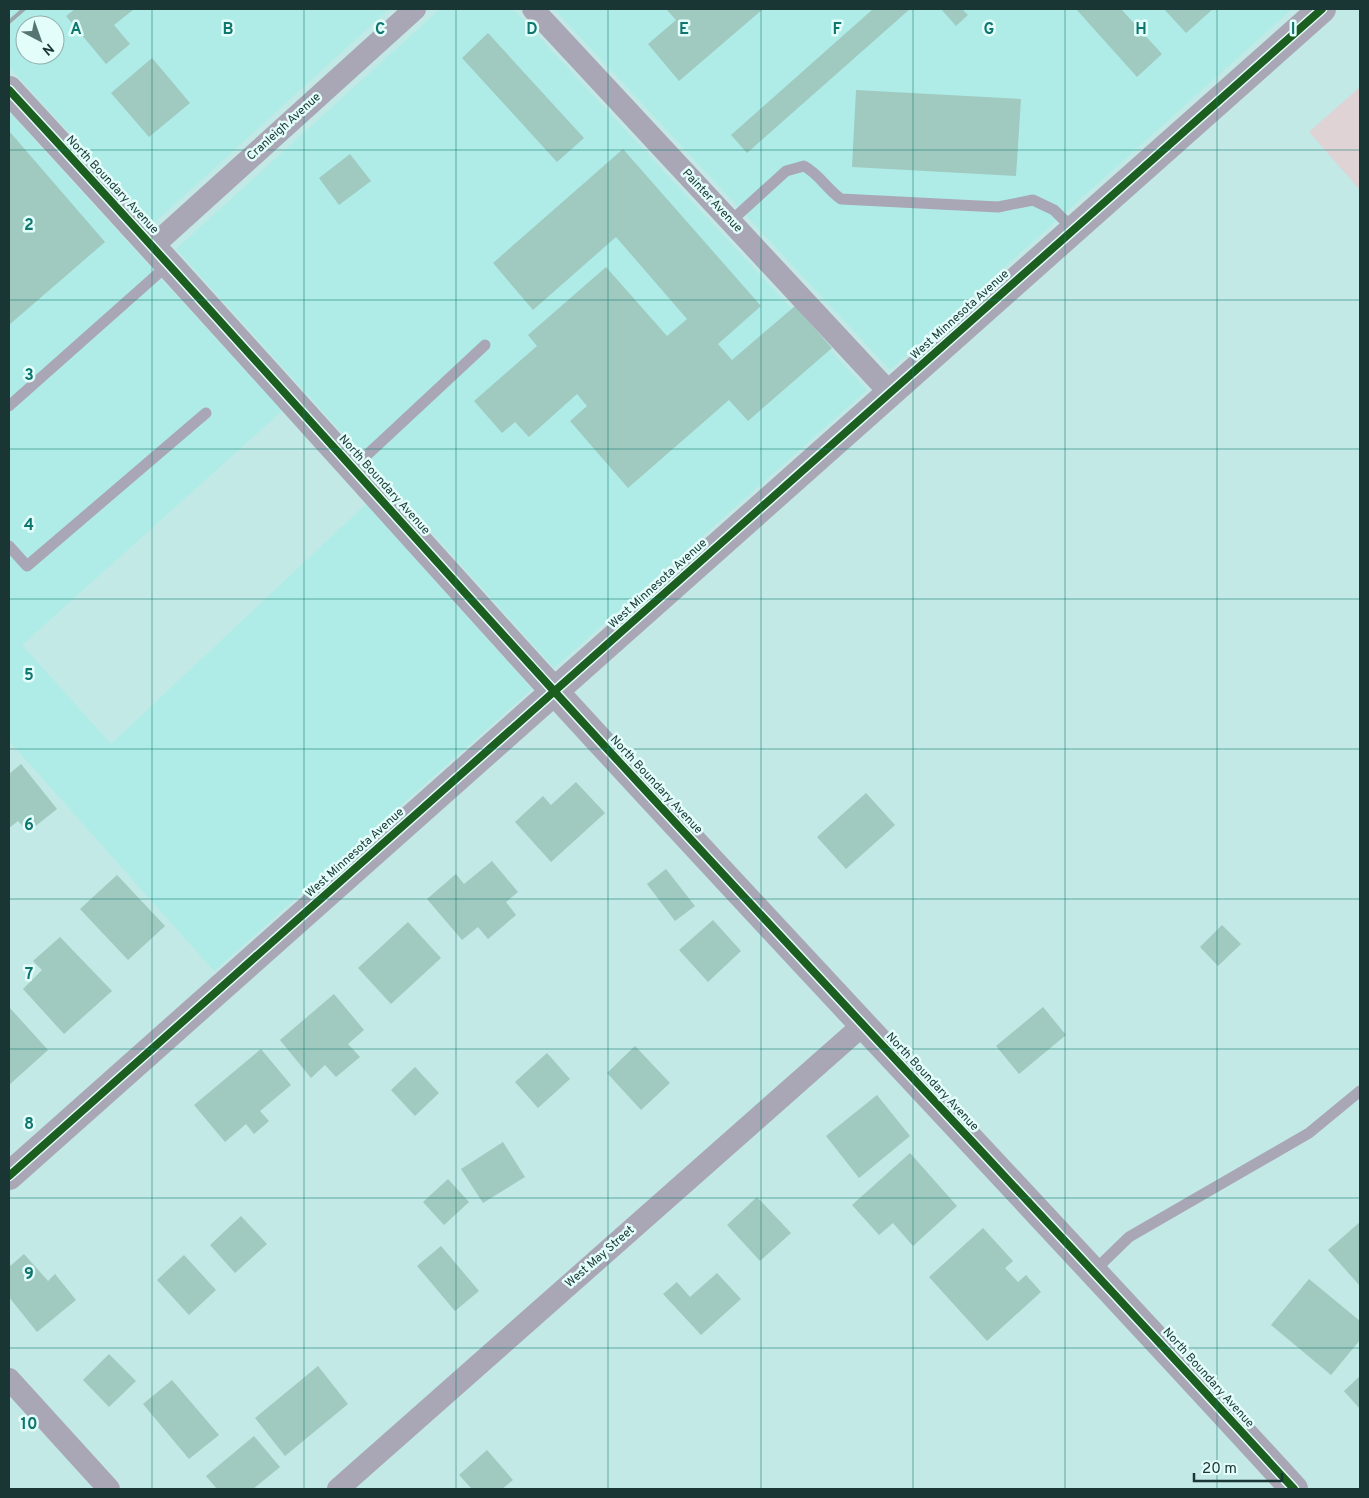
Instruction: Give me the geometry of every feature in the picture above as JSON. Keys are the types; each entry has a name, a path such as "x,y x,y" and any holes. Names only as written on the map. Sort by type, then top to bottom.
{"street":[{"name":"Cranleigh Avenue","path":"161,255 415,9"},
{"name":"Painter Avenue","path":"533,9 890,393"},
{"name":"West Minnesota Avenue","path":"9,1176 1322,9"},
{"name":"North Boundary Avenue","path":"9,90 161,255 554,691 1094,1271 1294,1489"},
{"name":"West May Street","path":"338,1489 863,1025"},
{"path":"9,1379 109,1489"}],"lane":[{"path":"731,221 786,171 804,166 816,173 828,190 841,199 998,207 1033,200 1054,210 1073,229"},
{"path":"9,406 161,255"},
{"path":"353,468 485,345"},
{"path":"9,546 27,566 206,414"},
{"path":"1094,1271 1129,1237 1309,1133 1360,1091"}],"shaded area":[{"path":"9,9 389,9 153,224 9,67"},
{"path":"440,9 513,9 867,390 554,668 176,249"},
{"path":"554,9 1292,9 890,370"},
{"path":"1360,87 1360,190 1309,132"},
{"path":"9,112 282,411 22,645 111,744 366,504 532,689 214,971 9,741"}],"building":[{"path":"75,9 134,9 114,25 130,44 106,64 66,16"},
{"path":"666,9 763,9 679,81 648,44 676,20"},
{"path":"873,9 910,9 747,153 731,135"},
{"path":"941,9 962,9 968,15 956,26"},
{"path":"1076,9 1121,9 1162,54 1137,77"},
{"path":"1164,9 1213,9 1186,33"},
{"path":"488,33 584,138 557,162 462,58"},
{"path":"152,58 190,103 149,137 111,93"},
{"path":"856,90 1021,99 1016,176 852,167"},
{"path":"9,131 105,242 9,325"},
{"path":"623,149 761,306 718,344 732,360 795,306 832,348 748,421 729,400 628,488 570,421 587,406 577,394 529,437 515,422 502,433 474,401 537,346 528,335 606,267 667,336 687,319 616,237 533,310 493,263"},
{"path":"350,154 371,181 339,205 319,178"},
{"path":"21,764 57,809 28,832 18,821 9,828 9,774"},
{"path":"576,782 605,813 551,862 515,822 543,796 551,805"},
{"path":"866,793 895,825 846,869 817,837"},
{"path":"492,861 518,892 506,902 516,915 488,939 478,927 462,940 427,899 456,874 464,884"},
{"path":"666,869 695,906 675,921 647,884"},
{"path":"117,875 165,926 128,960 80,909"},
{"path":"713,920 741,951 708,982 679,950"},
{"path":"408,922 441,958 391,1004 358,968"},
{"path":"1222,925 1241,944 1218,966 1200,947"},
{"path":"60,937 112,991 64,1034 23,989 42,970 33,961"},
{"path":"334,994 364,1030 348,1044 360,1057 336,1077 325,1065 311,1078 280,1040"},
{"path":"9,1007 48,1050 9,1085"},
{"path":"1043,1007 1066,1035 1019,1074 996,1046"},
{"path":"635,1046 670,1083 641,1110 607,1073"},
{"path":"261,1049 291,1085 260,1111 269,1121 254,1134 246,1124 225,1142 194,1105"},
{"path":"547,1053 570,1079 538,1108 515,1082"},
{"path":"415,1067 439,1093 415,1116 391,1090"},
{"path":"877,1095 910,1136 859,1178 826,1136"},
{"path":"503,1142 525,1177 483,1203 461,1169"},
{"path":"910,1153 957,1206 913,1246 893,1223 879,1235 852,1205"},
{"path":"448,1179 469,1202 444,1225 423,1202"},
{"path":"757,1197 791,1233 760,1261 727,1225"},
{"path":"241,1216 267,1244 235,1273 210,1245"},
{"path":"1360,1222 1360,1286 1328,1250"},
{"path":"983,1228 1013,1261 1005,1268 1018,1282 1026,1275 1041,1292 987,1341 929,1277"},
{"path":"441,1246 479,1291 455,1311 417,1266"},
{"path":"24,1254 48,1281 55,1274 76,1300 37,1332 9,1297 9,1267"},
{"path":"184,1255 216,1290 189,1315 157,1280"},
{"path":"717,1273 741,1299 701,1335 663,1294 677,1282 690,1297"},
{"path":"1309,1279 1360,1321 1360,1340 1331,1375 1271,1325"},
{"path":"109,1354 136,1381 109,1407 83,1380"},
{"path":"318,1366 348,1404 285,1456 255,1418"},
{"path":"1360,1376 1360,1409 1344,1391"},
{"path":"172,1380 219,1435 189,1459 143,1404"},
{"path":"254,1436 280,1467 253,1489 217,1489 206,1476"},
{"path":"487,1450 513,1480 502,1489 472,1489 459,1475"}],"railway":[{"path":"9,22 24,9"}],"cycle path":[{"path":"9,1176 1322,9"},
{"path":"9,90 554,691 1294,1489"}]}
